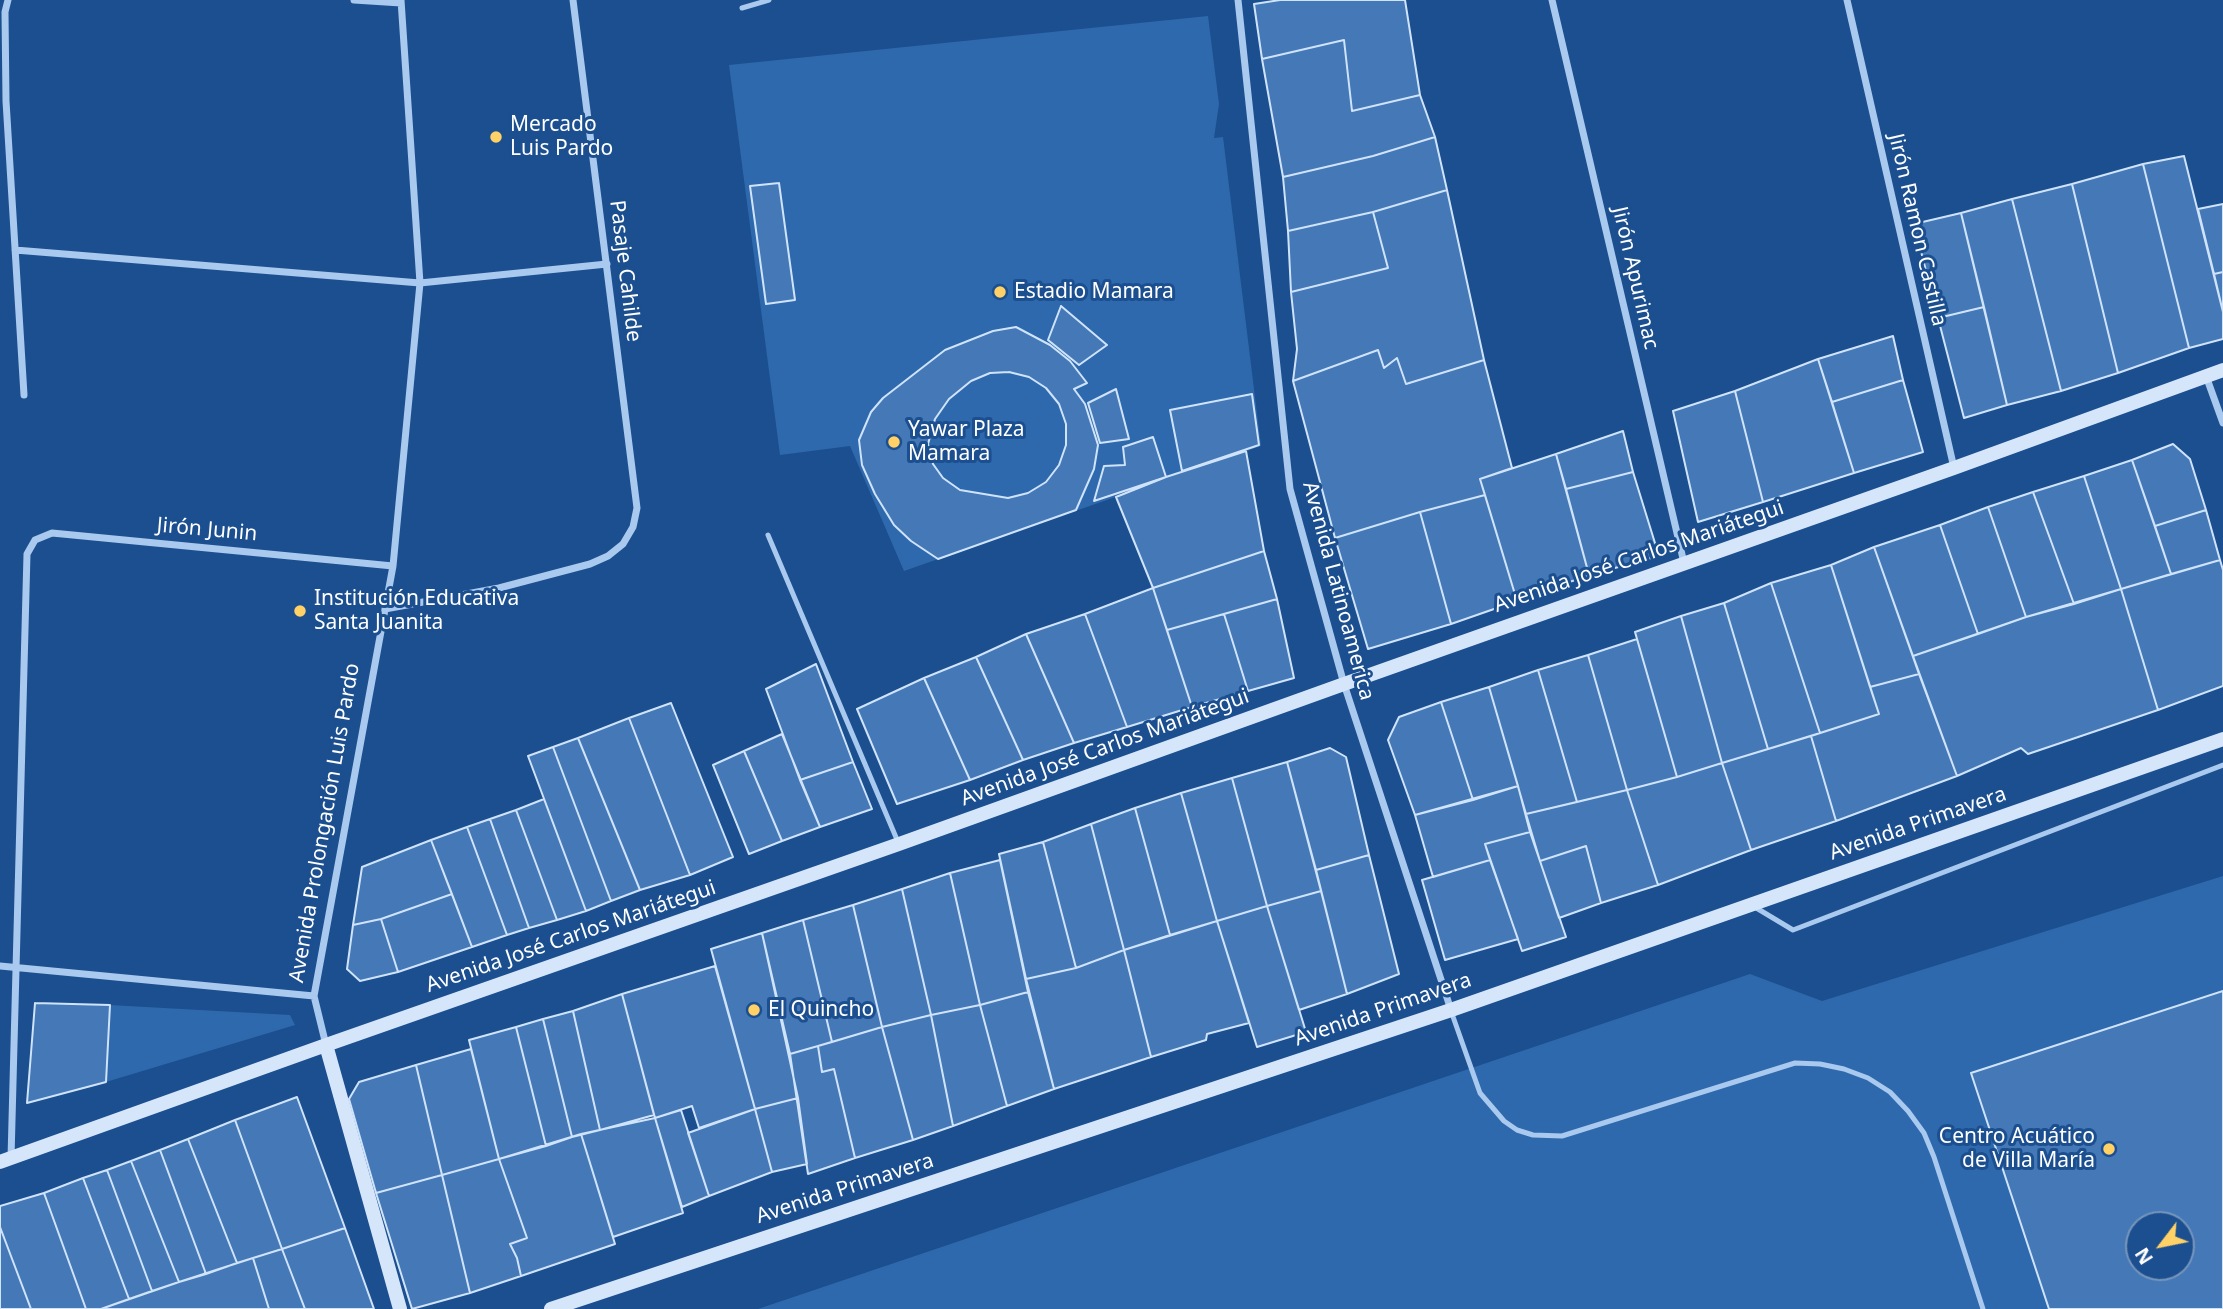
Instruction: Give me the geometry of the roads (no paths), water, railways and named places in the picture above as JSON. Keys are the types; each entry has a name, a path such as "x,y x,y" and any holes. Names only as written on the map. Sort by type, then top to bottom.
{"main road":[{"name":"Avenida José Carlos Mariátegui","path":"6,1160 2223,370"},
{"name":"Avenida Primavera","path":"551,1309 1451,1010 2223,739"},
{"name":"Avenida Prolongación Luis Pardo","path":"326,1045 400,1309"}],"street":[{"path":"8,0 5,12 3,101 24,395"},
{"path":"354,0 401,2"},
{"name":"Pasaje Cahilde","path":"385,609 499,588 590,564 608,556 623,544 633,527 637,508 573,0"},
{"name":"Avenida Latinoamerica","path":"1238,0 1290,489 1344,684 1451,1010"},
{"name":"Jirón Apurimac","path":"1552,0 1684,563"},
{"name":"Jirón Ramon Castilla","path":"1847,0 1954,468"},
{"name":"Avenida Prolongación Luis Pardo","path":"326,1045 314,996 393,566 419,283 401,2"},
{"path":"15,250 419,283 607,264"},
{"path":"2206,376 2223,423"},
{"name":"Jirón Junin","path":"16,966 27,554 35,540 52,533 393,566"},
{"path":"0,966 314,996"},
{"path":"6,1160 16,966"}],"lane":[{"path":"743,8 769,0"},
{"path":"768,535 899,844"},
{"path":"1750,905 1793,930 2223,765"},
{"path":"1451,1010 1480,1093 1504,1121 1517,1130 1533,1135 1562,1136 1795,1063 1820,1064 1868,1078 1909,1111 1923,1133 1934,1157 1983,1309"}],"place":[{"name":"Mercado Luis Pardo","path":"496,137"},
{"name":"Estadio Mamara","path":"1000,292"},
{"name":"Yawar Plaza Mamara","path":"894,442"},
{"name":"Institución Educativa Santa Juanita","path":"300,611"},
{"name":"El Quincho","path":"754,1010"},
{"name":"Centro Acuático de Villa María","path":"2109,1149"}]}
